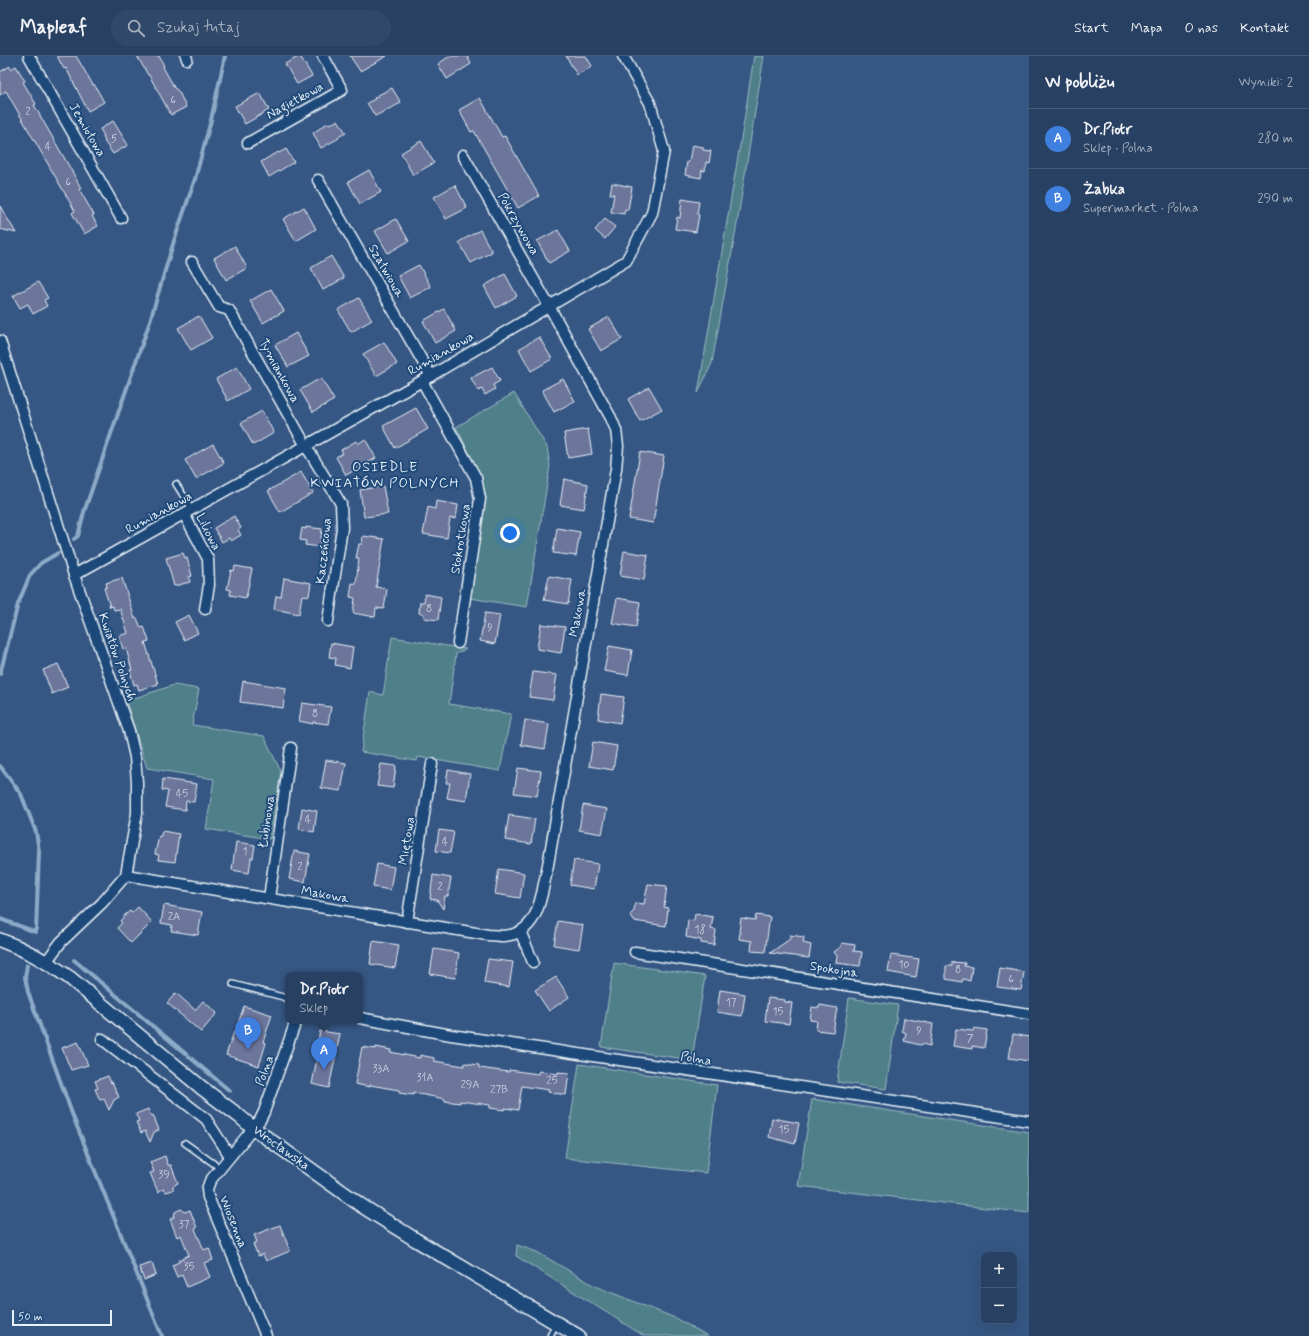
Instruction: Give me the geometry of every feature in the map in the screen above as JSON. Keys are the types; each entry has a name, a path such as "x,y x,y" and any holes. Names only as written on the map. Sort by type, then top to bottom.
{"street":[{"name":"Jemiołowa","path":"29,56 121,218"},
{"name":"Nagietkowa","path":"248,143 342,90 323,56"},
{"name":"Rumiankowa","path":"74,575 426,378 626,261 652,213 664,151 650,103 623,56"},
{"name":"Pokrzywowa","path":"464,155 549,306"},
{"name":"Szałwiowa","path":"318,180 426,378"},
{"name":"Tymiankowa","path":"192,262 219,307 229,310 306,446"},
{"name":"Makowa","path":"126,875 488,935 505,936 529,926 537,914 548,865 616,469 618,446 616,430 611,418 549,306"},
{"name":"Kwiatów Polnych","path":"0,341 74,575 129,732 135,757 137,813 126,875"},
{"name":"Stokrotkowa","path":"426,378 476,478 480,499 458,643"},
{"name":"Kaczeńcowa","path":"306,446 341,504 342,528 328,621"},
{"name":"Liliowa","path":"188,511 208,559 209,585 205,609"},
{"name":"Łubinowa","path":"269,898 291,748"},
{"name":"Miętowa","path":"407,922 432,764"},
{"path":"46,962 61,942 102,903 126,875"},
{"path":"520,931 533,962"},
{"name":"Wrocławska","path":"0,940 32,954 70,978 202,1088 253,1128 362,1206 416,1240 578,1336"},
{"name":"Spokojna","path":"635,952 1029,1014"},
{"name":"Polna","path":"363,1019 451,1035 1029,1121"},
{"name":"Polna","path":"253,1128 260,1120 264,1112 295,1024"},
{"path":"102,1039 206,1119 230,1156"},
{"name":"Wiosenna","path":"253,1128 210,1181 207,1189 208,1197 266,1336"}],"lane":[{"path":"176,484 188,511"},
{"path":"233,984 285,998"},
{"path":"185,1143 220,1168"},
{"path":"550,1336 556,1323"}],"green space":[{"path":"754,56 764,56 737,224 712,363 698,393 744,121"},
{"path":"514,393 547,447 550,466 527,607 469,598 486,498 481,476 456,427"},
{"path":"392,637 466,649 456,654 449,704 511,714 500,771 418,757 417,761 361,752 370,692 383,695"},
{"path":"174,685 199,689 192,725 264,736 281,772 270,839 206,829 214,779 147,768 126,701"},
{"path":"614,963 705,976 692,1060 601,1047"},
{"path":"849,998 898,1005 886,1089 837,1082"},
{"path":"579,1064 717,1085 706,1173 565,1158"},
{"path":"812,1099 1029,1132 1029,1213 798,1186"},
{"path":"517,1245 537,1252 595,1286 675,1318 708,1336 644,1336 516,1256"}],"building":[{"path":"57,56 76,56 104,102 88,111 66,68 64,69"},
{"path":"137,56 159,56 164,66 163,67 175,89 179,92 186,107 171,115"},
{"path":"300,56 312,76 297,84 285,64"},
{"path":"350,56 387,56 360,71"},
{"path":"450,56 467,56 471,64 447,79 438,64"},
{"path":"566,56 586,56 592,66 577,75"},
{"path":"10,66 11,69 16,66 25,81 23,82 36,104 34,105 74,175 81,188 79,189 94,215 92,216 98,226 84,234 72,213 75,211 6,91 0,95 0,72"},
{"path":"392,88 401,103 375,116 367,103 375,99 374,98 378,95"},
{"path":"260,93 269,110 245,124 235,106"},
{"path":"480,98 502,137 505,136 539,196 518,208 474,131 471,132 459,110"},
{"path":"338,120 346,133 321,148 313,133 326,124 331,124"},
{"path":"113,121 128,145 113,154 104,141 104,136 100,129"},
{"path":"421,141 434,163 413,175 401,153"},
{"path":"692,145 703,147 703,150 711,151 709,163 706,162 705,171 702,170 701,178 685,175"},
{"path":"286,149 294,162 269,177 261,162"},
{"path":"369,170 381,192 360,204 348,182"},
{"path":"612,183 632,187 628,210 625,209 624,214 611,212 614,194 610,194"},
{"path":"455,185 467,208 446,219 434,197"},
{"path":"682,199 699,202 697,214 699,215 696,232 675,229 677,217 680,218"},
{"path":"0,206 16,233 0,229"},
{"path":"304,207 316,229 296,241 283,219"},
{"path":"396,219 409,241 388,253 375,231"},
{"path":"605,219 615,227 605,239 595,230"},
{"path":"480,230 492,252 471,263 459,242"},
{"path":"558,230 570,251 549,263 537,241"},
{"path":"235,246 247,268 226,280 214,258"},
{"path":"331,256 344,278 323,290 311,268"},
{"path":"419,265 431,287 410,298 398,276"},
{"path":"505,274 517,296 496,308 484,286"},
{"path":"38,282 48,298 44,300 47,306 33,314 28,304 20,308 13,296"},
{"path":"271,289 284,311 263,323 250,301"},
{"path":"359,298 372,320 351,332 338,310"},
{"path":"444,309 456,331 435,343 423,321"},
{"path":"199,316 212,338 191,350 178,328"},
{"path":"609,317 622,339 601,351 588,329"},
{"path":"296,333 309,356 288,367 275,345"},
{"path":"539,337 552,359 531,371 519,349"},
{"path":"384,342 397,364 376,376 363,354"},
{"path":"237,367 249,389 228,401 216,379"},
{"path":"492,367 500,381 493,385 495,389 485,395 482,389 478,391 471,378"},
{"path":"321,378 334,400 313,412 300,390"},
{"path":"563,379 575,401 554,412 542,390"},
{"path":"649,387 662,409 640,421 628,399"},
{"path":"416,408 428,429 395,448 383,426"},
{"path":"262,411 274,433 253,445 241,423"},
{"path":"588,429 592,454 568,458 564,433"},
{"path":"365,439 376,458 346,475 336,457 343,453 341,450 356,441 358,444"},
{"path":"213,444 224,463 196,479 185,460"},
{"path":"640,452 664,456 653,523 629,519"},
{"path":"301,472 313,493 280,512 268,491"},
{"path":"564,479 588,484 584,509 560,505"},
{"path":"383,486 388,514 364,517 360,490"},
{"path":"436,501 458,505 456,519 450,518 447,538 423,534 428,507 435,509"},
{"path":"234,516 241,528 238,530 241,535 231,541 229,538 222,542 214,528"},
{"path":"306,527 322,529 320,547 305,545 306,541 300,540 302,528 306,529"},
{"path":"557,528 580,532 576,556 553,553"},
{"path":"363,536 384,539 376,587 387,589 384,609 376,608 375,617 353,613 355,598 350,597 352,583 356,584 359,558 356,558 359,544 362,544"},
{"path":"624,551 648,555 644,580 620,576"},
{"path":"183,553 185,558 187,558 192,576 189,577 190,582 174,586 166,558"},
{"path":"235,566 252,569 246,598 230,595 231,590 227,589 231,570 234,571"},
{"path":"549,576 572,580 568,604 544,600"},
{"path":"122,578 135,619 137,618 141,628 144,627 149,641 145,642 158,684 139,690 137,684 134,685 130,670 132,670 126,648 123,649 119,636 128,633 120,609 114,610 113,606 110,607 104,588 107,587 106,583"},
{"path":"284,578 311,583 309,596 302,595 299,614 274,609 276,596 281,597"},
{"path":"425,594 441,597 438,620 424,618 424,614 419,613 420,602 424,602"},
{"path":"617,598 640,602 636,627 612,623"},
{"path":"485,613 500,615 495,644 480,641"},
{"path":"189,615 198,633 184,640 175,622"},
{"path":"541,624 565,627 561,653 537,649"},
{"path":"331,643 353,647 350,668 335,665 336,658 329,657"},
{"path":"609,646 632,650 628,675 604,671"},
{"path":"58,664 68,687 52,694 43,670"},
{"path":"533,672 557,675 553,700 529,697"},
{"path":"243,681 286,688 283,708 240,702"},
{"path":"601,694 624,697 620,723 598,719"},
{"path":"302,703 331,707 328,724 313,722 313,724 299,721"},
{"path":"525,720 549,724 545,749 521,745"},
{"path":"593,742 617,746 613,770 589,766"},
{"path":"326,760 346,763 341,791 321,788"},
{"path":"381,764 396,766 393,788 377,786"},
{"path":"518,768 541,771 537,796 514,793"},
{"path":"448,770 470,774 466,801 447,798 450,783 446,783"},
{"path":"163,779 197,784 194,802 186,801 185,810 165,807 168,791 162,790"},
{"path":"583,805 607,809 602,834 579,830"},
{"path":"302,808 317,811 314,832 299,829"},
{"path":"509,815 535,819 531,844 505,840"},
{"path":"439,830 454,832 450,853 436,851"},
{"path":"162,831 179,834 175,862 158,860 159,855 155,854 159,836 161,836"},
{"path":"236,842 255,845 249,873 232,870"},
{"path":"294,851 310,854 305,882 289,879"},
{"path":"574,860 598,864 594,889 570,885"},
{"path":"377,864 394,867 390,890 373,887"},
{"path":"499,869 524,873 520,898 495,894"},
{"path":"433,875 451,878 448,896 445,896 443,909 437,900 430,899"},
{"path":"648,884 667,886 664,907 668,908 666,926 634,921 630,915 634,911 635,903 644,904"},
{"path":"164,905 202,912 198,935 171,931 172,925 161,923"},
{"path":"138,907 152,922 131,943 117,928 122,923 120,921 125,915 130,911 132,913"},
{"path":"695,914 713,917 711,929 716,930 714,945 701,943 701,940 686,937 688,920 694,921"},
{"path":"756,915 770,917 765,952 751,951 752,941 739,939 741,918 755,920"},
{"path":"558,921 583,925 579,949 554,945"},
{"path":"790,935 804,937 803,943 811,945 809,958 770,953 790,939"},
{"path":"373,941 399,945 395,968 370,964"},
{"path":"842,943 855,945 854,951 862,952 860,966 836,963 837,956 834,952 841,947"},
{"path":"434,949 459,953 455,978 430,974"},
{"path":"891,955 919,959 916,977 888,972"},
{"path":"488,959 513,962 509,987 484,983"},
{"path":"952,962 965,963 964,966 972,967 970,981 963,979 962,982 946,979 946,966 952,966"},
{"path":"1000,968 1024,972 1021,990 997,987"},
{"path":"556,977 569,997 549,1011 535,990"},
{"path":"720,990 745,994 742,1016 717,1012"},
{"path":"176,993 195,1010 203,1001 217,1013 201,1032 167,1003"},
{"path":"768,998 785,1000 785,1002 792,1003 789,1024 765,1021"},
{"path":"820,1005 837,1008 833,1032 816,1030 817,1021 810,1020 812,1007 819,1008"},
{"path":"244,1006 272,1015 263,1042 266,1043 259,1066 226,1055"},
{"path":"904,1018 933,1024 930,1046 904,1041 906,1033 902,1031"},
{"path":"974,1028 987,1030 984,1048 972,1046 972,1049 953,1046 956,1029 973,1031"},
{"path":"320,1031 340,1034 329,1088 312,1084 318,1053 316,1052"},
{"path":"1013,1034 1029,1037 1029,1061 1009,1058"},
{"path":"78,1042 88,1065 71,1070 62,1048"},
{"path":"362,1047 376,1049 376,1047 391,1050 390,1052 420,1058 420,1055 434,1058 434,1061 464,1066 465,1063 479,1065 479,1068 509,1072 509,1070 538,1074 539,1071 558,1074 558,1072 569,1073 566,1095 548,1092 549,1090 522,1086 518,1110 505,1108 504,1110 490,1108 490,1105 460,1101 460,1103 445,1101 445,1099 414,1093 413,1095 399,1093 399,1090 355,1084"},
{"path":"108,1076 119,1097 114,1100 109,1110 104,1099 100,1100 95,1089 98,1088 95,1081"},
{"path":"148,1109 151,1116 153,1115 159,1130 154,1132 150,1142 145,1131 141,1133 136,1122 139,1121 136,1114"},
{"path":"772,1118 799,1123 795,1144 769,1137"},
{"path":"165,1156 168,1165 171,1165 178,1183 173,1186 173,1190 166,1192 163,1189 158,1192 150,1173 154,1172 150,1162"},
{"path":"181,1209 185,1212 190,1210 197,1228 195,1229 204,1250 209,1248 213,1260 204,1263 210,1277 187,1287 182,1275 177,1277 172,1265 189,1255 181,1235 177,1237 170,1219 174,1217 175,1212"},
{"path":"280,1225 290,1251 266,1261 263,1254 258,1256 253,1244 257,1242 254,1235"},
{"path":"152,1263 156,1275 144,1280 139,1267"}],"waterway":[{"path":"74,539 78,536 84,512 149,324 173,244 195,179 211,120 225,56"},
{"path":"0,674 18,604 30,575 41,563 58,553"},
{"path":"0,766 21,794 36,832 39,851 36,932 0,919"},
{"path":"74,960 230,1091"},
{"path":"27,965 25,977 28,992 74,1119 162,1336"}],"place":[{"name":"Żabka","path":"248,1050"},
{"name":"Dr.Piotr","path":"324,1070"}],"district":[{"name":"OSIEDLE KWIATÓW POLNYCH","path":"385,476"}]}
